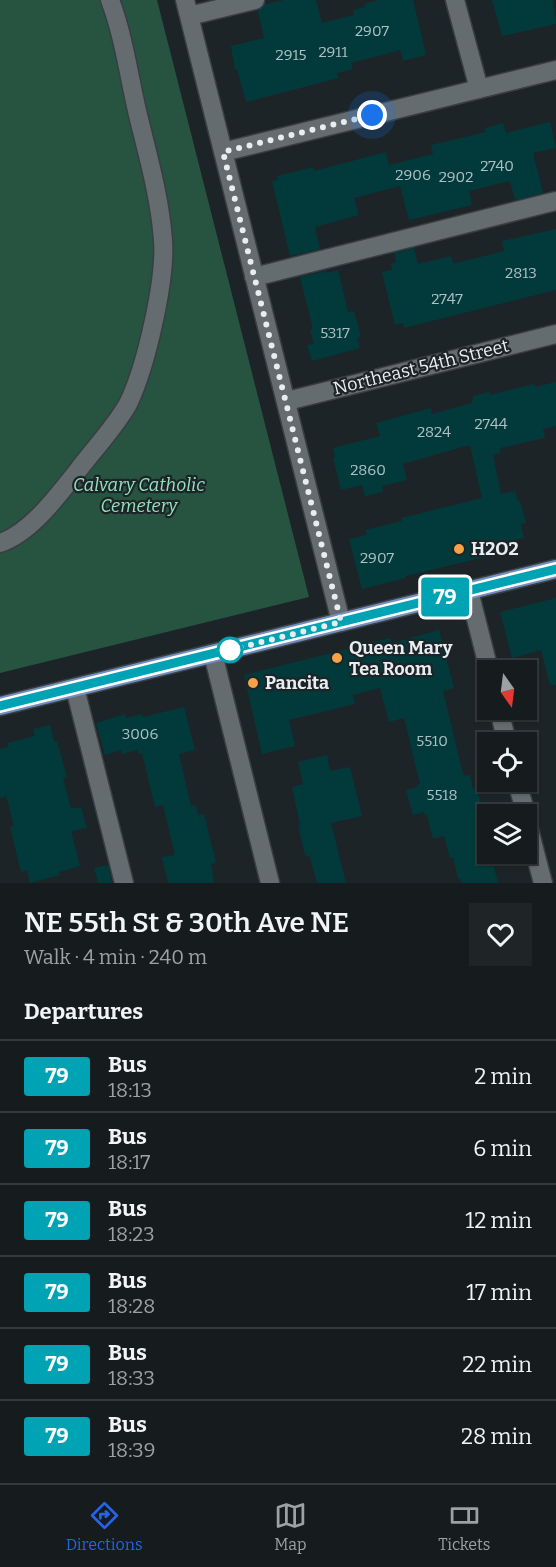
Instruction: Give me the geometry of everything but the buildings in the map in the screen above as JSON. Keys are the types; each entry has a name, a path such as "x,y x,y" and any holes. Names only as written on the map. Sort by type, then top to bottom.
{"main road":[{"path":"0,706 556,569"}],"street":[{"path":"0,543 23,531 48,506 111,429 127,406 147,350 158,292 164,242 153,178 110,0"},
{"path":"255,0 187,8 341,622"},
{"path":"455,0 479,89"},
{"path":"223,152 556,70"},
{"path":"254,276 556,201"},
{"name":"Northeast 54th Street","path":"286,400 556,334"},
{"path":"469,591 486,660"},
{"path":"213,654 270,883"},
{"path":"75,688 124,883"},
{"path":"537,859 543,883"}],"green space":[{"name":"Calvary Catholic Cemetery","path":"0,0 157,0 309,597 0,673"}],"bus line":[{"name":"79","path":"0,706 556,569"}],"place":[{"name":"H2O2","path":"459,549"},
{"name":"Queen Mary Tea Room","path":"337,658"},
{"name":"Pancita","path":"253,683"}],"route":[{"path":"230,650 341,622 223,152 372,115"}]}
